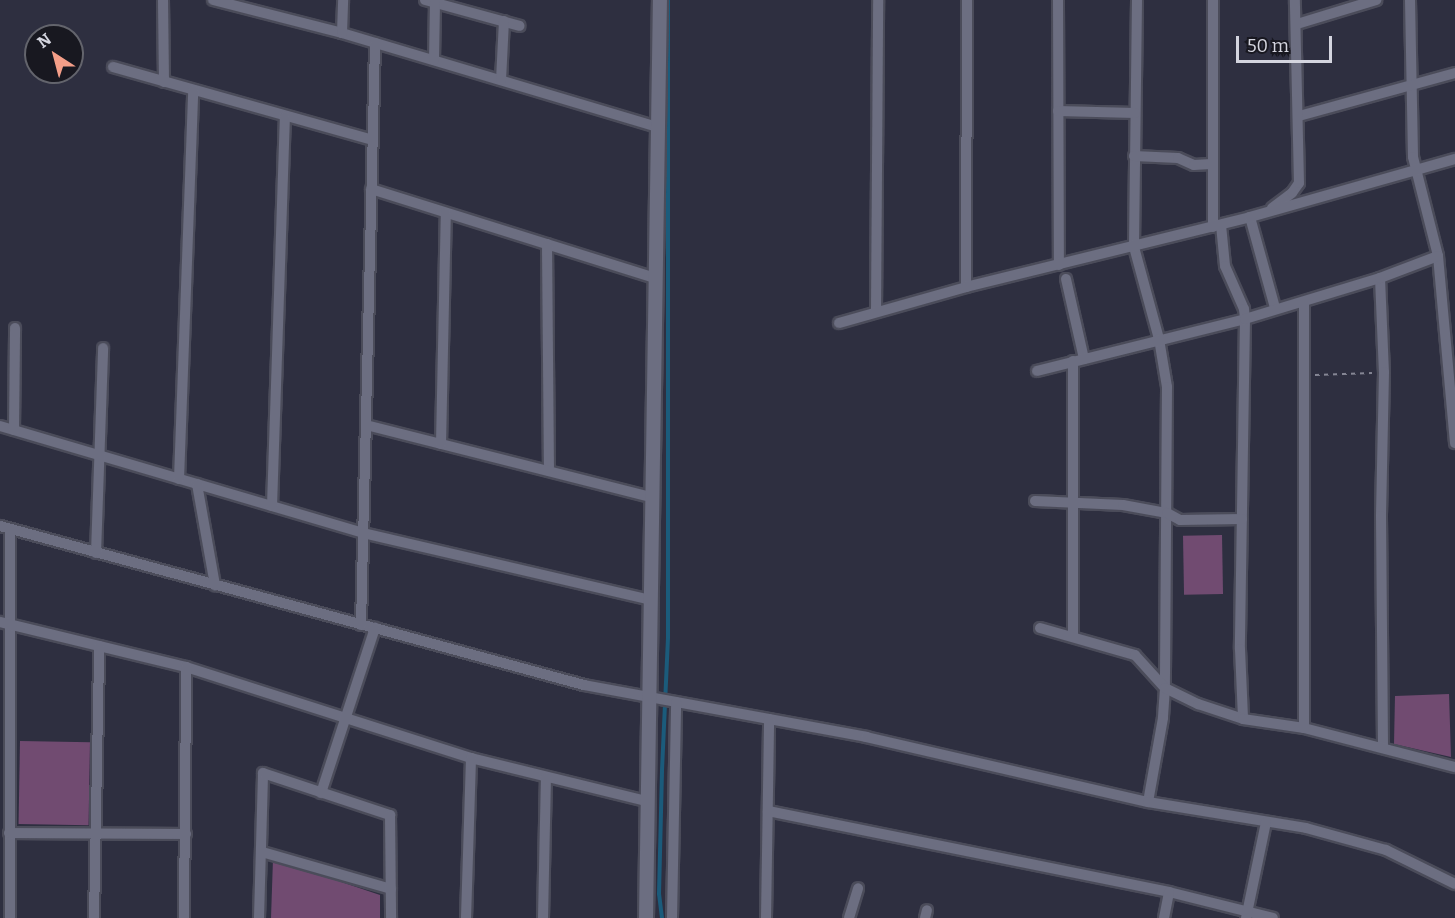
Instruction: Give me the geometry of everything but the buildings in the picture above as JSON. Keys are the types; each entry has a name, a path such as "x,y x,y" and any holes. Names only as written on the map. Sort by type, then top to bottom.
{"street":[{"path":"163,0 164,82"},
{"path":"213,0 232,3 342,33 658,127"},
{"path":"342,33 343,0"},
{"path":"646,918 660,0"},
{"path":"876,312 878,0"},
{"path":"966,287 967,0"},
{"path":"1058,0 1059,265"},
{"path":"1137,0 1134,247 1159,339 1167,387 1165,688 1163,718 1148,802"},
{"path":"1213,0 1211,164 1217,226 1225,266 1244,309 1245,319 1240,650 1243,719"},
{"path":"1267,212 1292,193 1299,183 1295,0"},
{"path":"1297,24 1376,0"},
{"path":"1410,0 1413,157 1438,256 1455,443"},
{"path":"434,60 430,1 520,26"},
{"path":"501,80 504,21"},
{"path":"361,625 375,43"},
{"path":"113,67 372,140"},
{"path":"1299,116 1455,73"},
{"path":"179,478 193,90"},
{"path":"1058,111 1135,113"},
{"path":"272,506 285,116"},
{"path":"1134,156 1178,158 1194,165 1211,164"},
{"path":"839,323 966,287 1217,226 1455,159"},
{"path":"371,189 655,278"},
{"path":"441,444 446,213"},
{"path":"1250,217 1275,308"},
{"path":"547,244 549,471"},
{"path":"1037,371 1245,319 1275,308 1304,302 1380,278 1438,256"},
{"path":"1380,278 1384,372 1381,516 1383,748"},
{"path":"1066,279 1079,360 1073,635"},
{"path":"1304,302 1304,728"},
{"path":"15,328 15,430"},
{"path":"96,553 104,348"},
{"path":"366,425 651,497"},
{"path":"0,426 363,533 650,600"},
{"path":"197,484 215,585"},
{"path":"1035,501 1123,505 1167,513 1180,519 1242,519"},
{"path":"10,918 5,528 584,685 866,737 1148,802 1306,828 1386,850 1455,885"},
{"path":"5,623 186,668 471,758 646,801"},
{"path":"321,793 375,628"},
{"path":"1040,628 1073,635 1135,654 1165,688 1198,704 1243,719 1304,728 1455,767"},
{"path":"94,918 99,646"},
{"path":"184,918 186,668"},
{"path":"672,918 676,702"},
{"path":"766,918 769,719"},
{"path":"466,918 471,758"},
{"path":"259,918 263,773 390,815 391,918"},
{"path":"543,918 546,777"},
{"path":"768,811 1169,892 1246,915 1273,918"},
{"path":"1246,915 1266,822"},
{"path":"9,833 186,834"},
{"path":"262,852 391,889"},
{"path":"849,918 858,888"},
{"path":"1164,918 1169,892"}],"path":[{"path":"1303,376 1384,372"}],"shaded area":[{"path":"1222,535 1223,594 1184,595 1183,536"},
{"path":"1449,694 1451,757 1394,744 1395,696"},
{"path":"20,741 90,742 89,825 19,824"},
{"path":"273,859 380,895 380,918 271,918"}],"waterway":[{"path":"662,918 659,894 668,638 668,0"}]}
